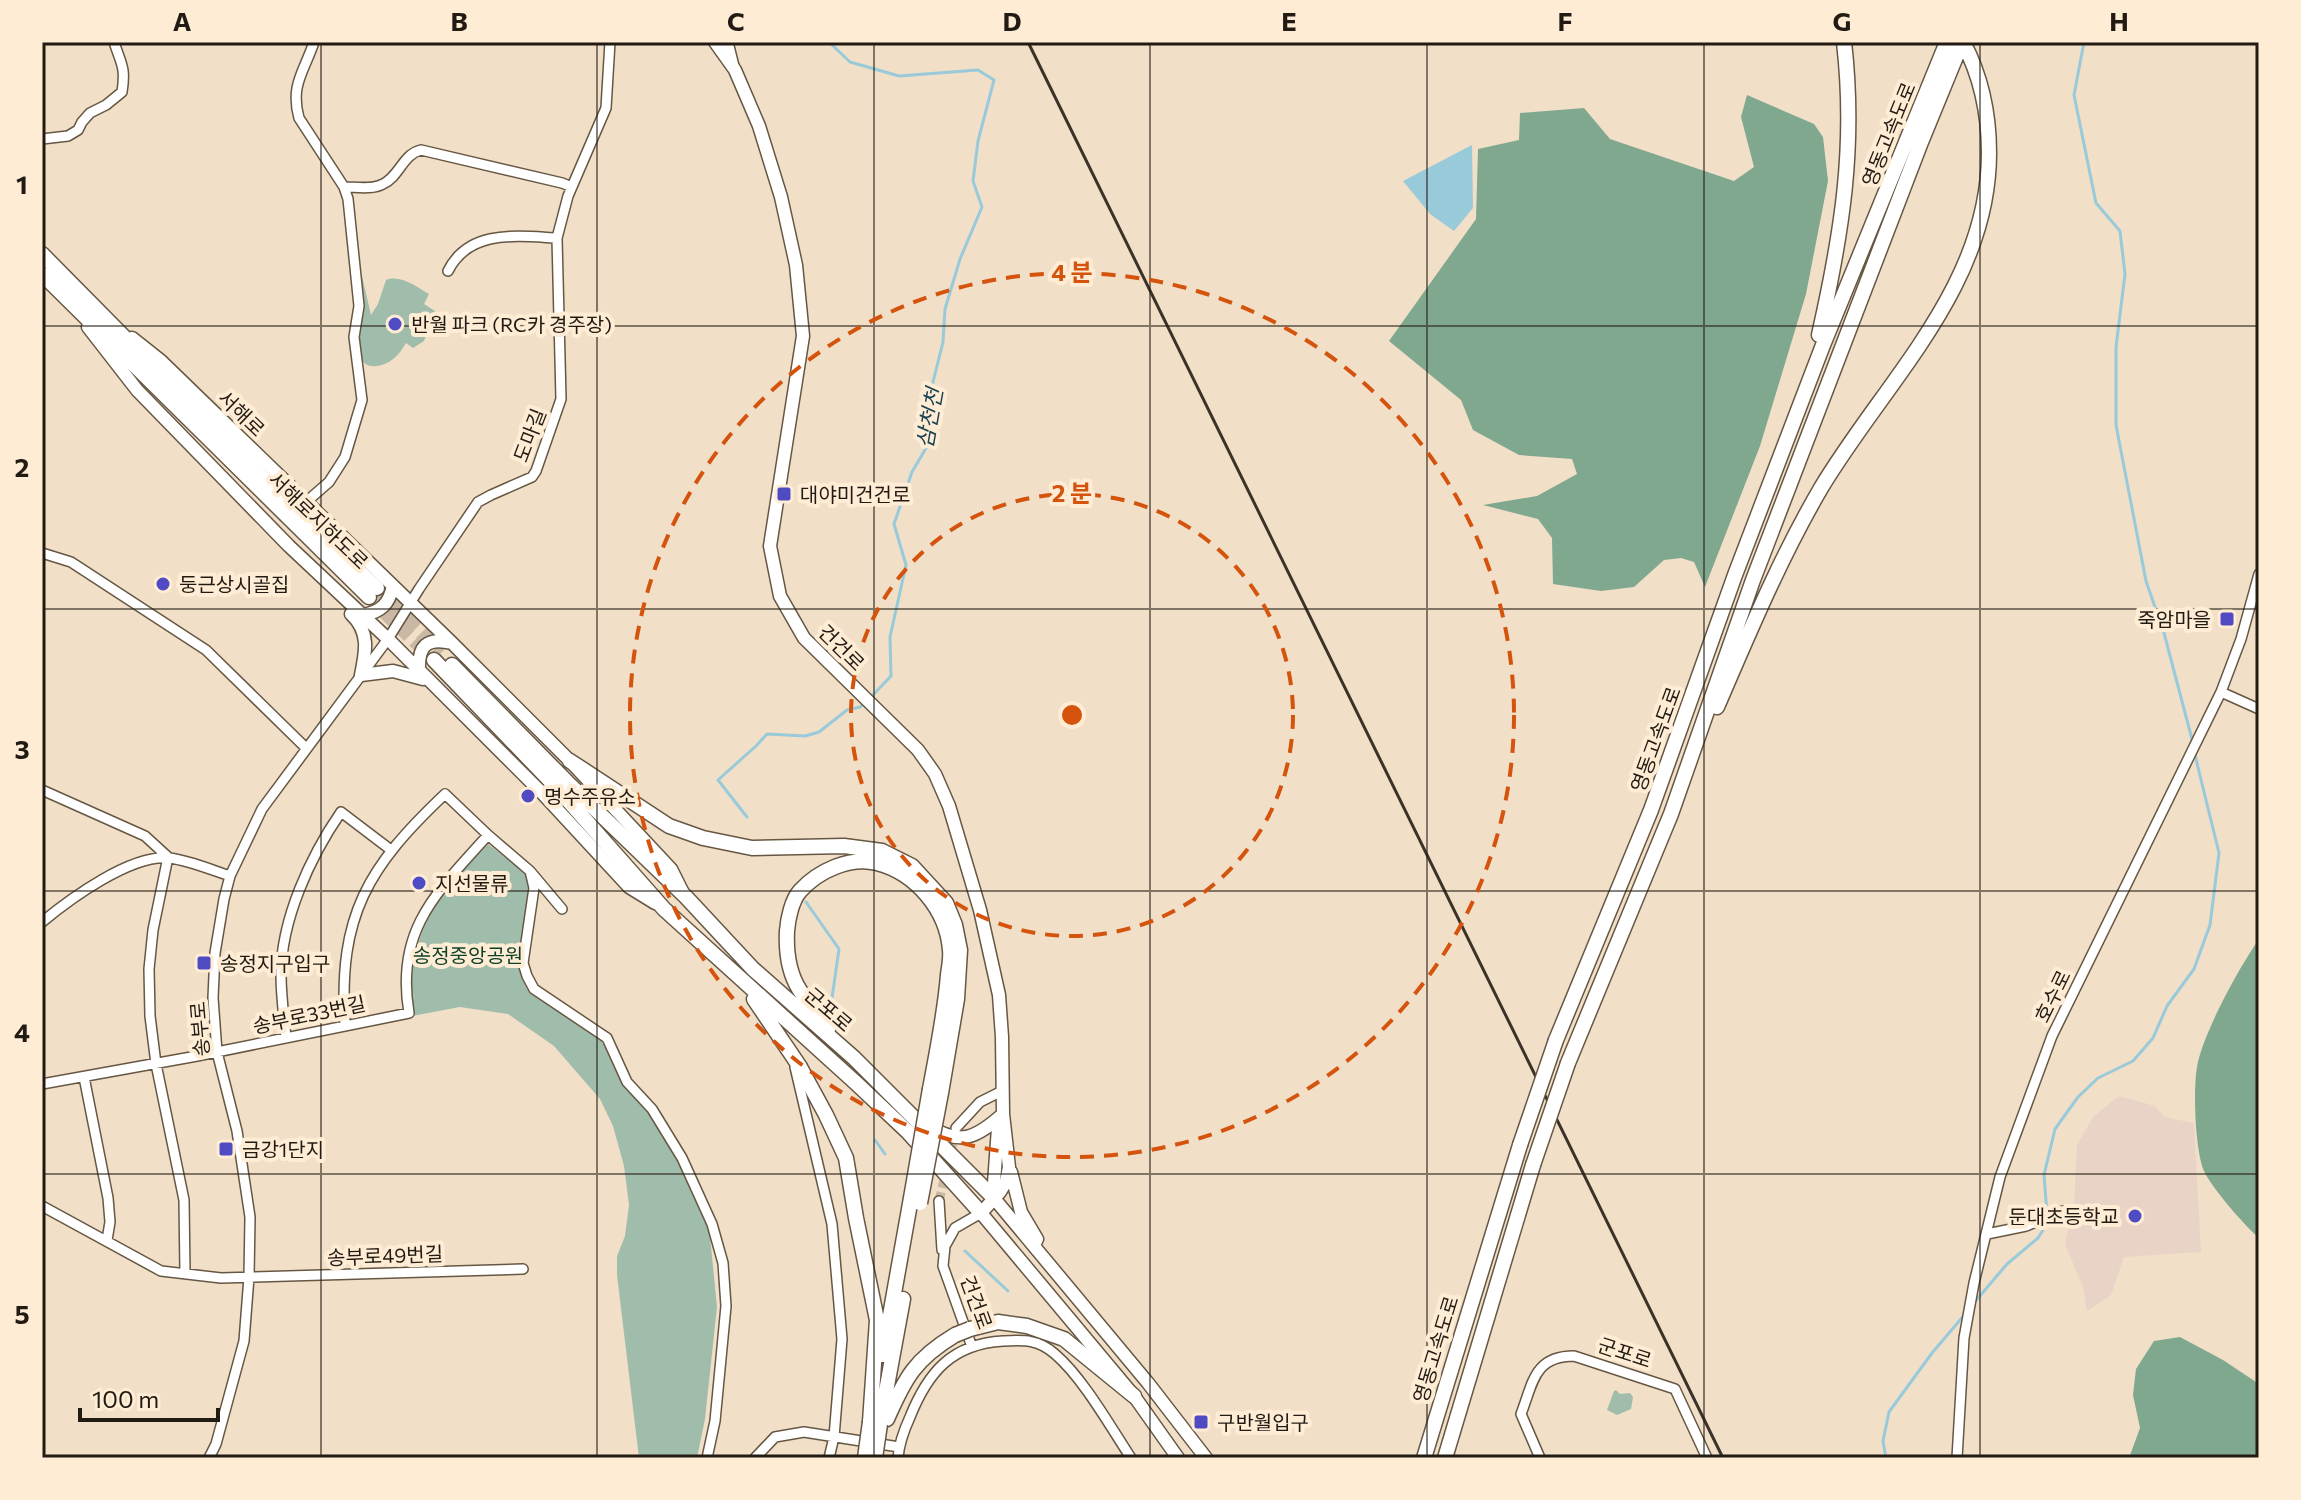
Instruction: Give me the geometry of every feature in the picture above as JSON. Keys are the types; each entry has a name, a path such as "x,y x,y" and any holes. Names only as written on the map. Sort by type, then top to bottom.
{"highway":[{"path":"1808,382 1838,250 1846,190 1849,117 1844,42"},
{"name":"영동고속도로","path":"1424,1458 1520,1145 1556,1040 1651,810 1808,382 1947,42"},
{"path":"1671,814 1756,618 1807,514 1851,442 1946,305 1973,245 1985,196 1989,159 1985,104 1962,42"},
{"name":"영동고속도로","path":"1445,1458 1533,1165 1568,1063 1671,814 1753,580 1962,42"},
{"name":"서해로","path":"42,254 88,302"},
{"path":"42,274 69,303"},
{"name":"서해로지하도로","path":"69,303 373,593 88,302"},
{"path":"442,652 567,782 686,897"},
{"path":"442,652 664,909"},
{"path":"570,761 669,826 703,838 752,848 844,846 882,851 912,866 946,903 960,950 957,999 936,1091 875,1423 865,1458"},
{"path":"854,1058 798,988 785,954 787,921 799,892 817,876 841,864 876,862 907,876 935,906 944,924 950,950 936,1091"},
{"name":"군포로","path":"686,897 753,969 854,1058 993,1197"},
{"name":"군포로","path":"664,909 908,1132 981,1213"},
{"path":"740,978 792,1056 826,1115 846,1158 877,1320 875,1458"},
{"path":"877,1441 910,1371 931,1350 955,1335 998,1322 1027,1326 1064,1339 1134,1396"}],"main road":[{"path":"715,42 735,70"},
{"name":"건건로","path":"735,70 759,126 781,197 796,265 803,336 770,546 780,596 804,638 918,750 935,774 949,806 980,910 999,995 1003,1114 1009,1167 1000,1192 981,1213"},
{"name":"서해로","path":"88,302 161,361 412,603"},
{"path":"69,303 137,390 289,546 388,639"},
{"path":"289,546 359,622 366,641 361,675 393,671 422,675 418,658 422,648 440,640 442,652"},
{"path":"363,615 383,607 391,597 393,586"},
{"name":"군포로","path":"412,603 442,652 570,761 671,869 686,897"},
{"name":"군포로","path":"388,639 543,794 629,887 664,909"},
{"path":"919,1121 944,1136 960,1138 983,1132 1003,1114"},
{"name":"건건로","path":"993,1197 998,1128 1003,1114"},
{"path":"1009,1167 1021,1212 1037,1239 1034,1246"},
{"name":"군포로","path":"993,1197 1148,1383 1206,1458"},
{"name":"군포로","path":"981,1213 1134,1396 1178,1458"}],"street":[{"path":"42,139 68,136 78,130 90,113 122,92 123,63 114,42"},
{"path":"306,502 329,482 345,457 362,400 354,337 359,306 348,199 344,187 299,118 297,109 295,91 314,42"},
{"name":"도마길","path":"388,639 478,502 532,477 536,471 561,399 557,238 572,187 606,108 610,42"},
{"name":"건건로","path":"728,42 735,70"},
{"path":"344,187 381,186 394,177 413,152 421,150 572,187"},
{"path":"448,271 455,257 478,242 502,236 557,238"},
{"path":"42,553 71,562 206,650 306,748"},
{"name":"호수로","path":"1957,1458 1964,1338 2000,1177 2052,1036 2221,692 2241,639 2259,574"},
{"name":"송부로","path":"209,1458 216,1444 244,1341 249,1277 250,1217 237,1131 217,1052 213,998 215,953 224,899 230,876 262,809 388,639"},
{"path":"2221,692 2259,709"},
{"path":"42,790 145,836 168,857 230,876"},
{"path":"345,1025 345,952 367,888 407,830 445,794 530,871 562,909"},
{"path":"286,1038 281,971 293,910 313,858 341,812 391,850"},
{"name":"송부로33번길","path":"42,1084 409,1013 405,990 411,940 426,908 488,835"},
{"path":"42,922 74,896 134,863 168,857"},
{"path":"168,857 153,930 149,969 150,1016 156,1064 184,1200 185,1273"},
{"path":"530,871 534,888 523,963 527,976 534,989 607,1038 627,1082 652,1109 682,1158 712,1224 723,1263 726,1306 715,1421 707,1458"},
{"path":"792,1056 832,1224 842,1339 834,1437 829,1458"},
{"path":"84,1077 108,1198 110,1222 107,1240"},
{"path":"956,1128 980,1102 1002,1091"},
{"path":"939,1201 943,1266"},
{"name":"송부로49번길","path":"42,1206 161,1271 221,1278 523,1269"},
{"path":"1987,1234 2026,1226 2063,1211"},
{"name":"건건로","path":"972,1347 943,1266 945,1246 955,1228 981,1213"},
{"path":"898,1458 899,1447 921,1391 935,1370 964,1349 989,1342 1028,1340 1054,1353 1078,1381 1131,1458"},
{"name":"군포로","path":"1540,1458 1521,1414 1538,1371 1547,1361 1564,1356 1574,1356 1675,1389 1707,1458"},
{"path":"755,1458 775,1437 804,1432 899,1447"}],"shaded area":[{"name":"둔대초등학교","path":"2119,1096 2155,1106 2164,1117 2194,1123 2201,1252 2124,1257 2111,1295 2087,1311 2083,1287 2065,1244 2074,1203 2077,1145 2093,1117"}],"green space":[{"path":"1747,95 1814,124 1823,137 1828,181 1806,294 1760,446 1705,587 1694,562 1681,558 1664,560 1634,587 1601,591 1553,584 1552,538 1538,519 1483,505 1537,496 1577,474 1572,459 1519,455 1473,430 1461,400 1389,341 1476,219 1478,149 1519,140 1520,113 1584,108 1610,139 1734,181 1754,167 1741,117"},
{"name":"반월 파크 (RC카 경주장)","path":"361,272 371,315 386,280 391,279 408,282 429,294 424,304 435,311 424,341 413,348 406,343 394,358 377,366 365,364 357,348 358,326 362,317"},
{"name":"송정중앙공원","path":"488,844 525,873 529,887 519,965 523,980 532,994 603,1041 623,1084 649,1111 678,1158 709,1226 717,1307 705,1419 697,1458 639,1458 617,1275 617,1256 625,1236 629,1205 624,1166 613,1126 600,1099 554,1046 508,1014 460,1007 412,1016 413,966 428,918 450,884"},
{"path":"2259,939 2259,1238 2229,1206 2204,1171 2195,1104 2197,1067 2206,1037 2232,983"},
{"path":"2180,1337 2259,1384 2259,1458 2129,1458 2140,1428 2133,1395 2136,1369 2154,1341"},
{"path":"1616,1390 1620,1394 1630,1393 1633,1397 1631,1409 1617,1415 1607,1410"}],"water":[{"path":"1472,145 1473,208 1454,231 1430,214 1403,181"}],"waterway":[{"name":"삼천천","path":"829,42 850,62 899,76 978,70 994,80 978,141 973,181 982,207 960,259 945,309 943,342 933,382 929,443 912,472 894,524 906,565 890,637 891,676 871,697"},
{"path":"2084,42 2074,95 2096,203 2120,231 2125,274 2116,347 2116,425 2146,581 2164,633 2193,743"},
{"name":"삼천천","path":"747,817 718,780 767,734 805,736 819,732 847,710 866,702"},
{"path":"2047,1214 2044,1175 2055,1129 2078,1097 2098,1078 2133,1061 2153,1038 2167,1006 2194,969 2210,925 2219,853 2194,751"},
{"name":"삼천천","path":"806,902 839,949 832,998"},
{"name":"삼천천","path":"875,1140 885,1154"},
{"path":"1973,1304 2007,1264 2038,1238 2048,1222"},
{"name":"삼천천","path":"965,1251 1008,1291"},
{"path":"1886,1458 1883,1441 1889,1412 1966,1313"}],"tunnel":[{"path":"377,588 441,653"},
{"path":"369,597 432,658"},
{"path":"939,1201 956,1130"}],"railway":[{"path":"1028,42 1723,1458"}],"place":[{"name":"반월 파크 (RC카 경주장)","path":"395,324"},
{"name":"대야미건건로","path":"784,494"},
{"name":"둥근상시골집","path":"163,584"},
{"name":"죽암마을","path":"2227,619"},
{"name":"명수주유소","path":"528,796"},
{"name":"지선물류","path":"419,883"},
{"name":"송정지구입구","path":"204,963"},
{"name":"금강1단지","path":"226,1149"},
{"name":"둔대초등학교","path":"2135,1216"},
{"name":"구반월입구","path":"1201,1422"}]}
